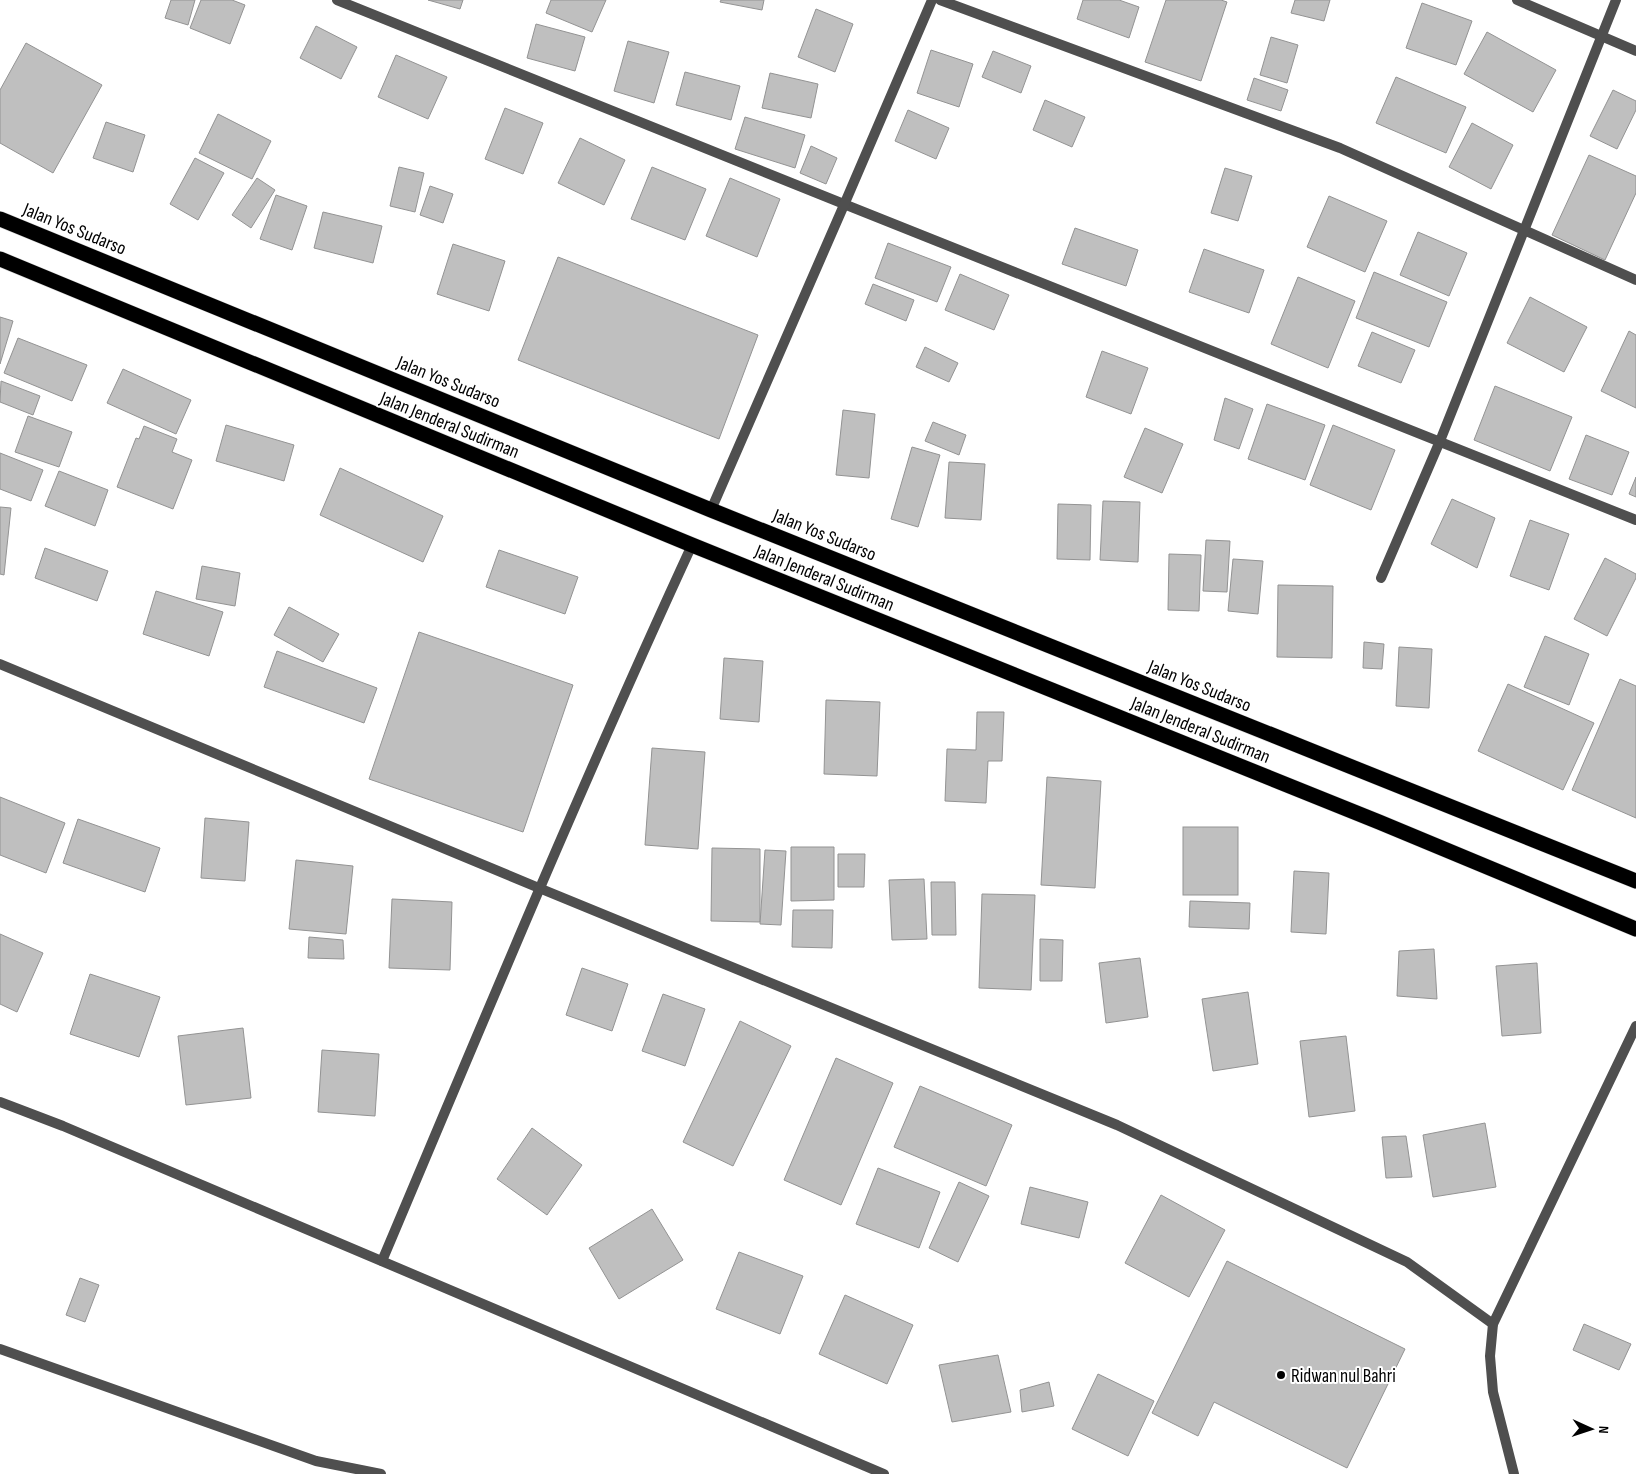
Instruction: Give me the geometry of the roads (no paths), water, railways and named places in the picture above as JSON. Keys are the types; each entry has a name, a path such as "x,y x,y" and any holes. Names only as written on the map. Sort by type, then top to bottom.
{"highway":[{"name":"Jalan Yos Sudarso","path":"0,219 710,510 1636,881"},
{"name":"Jalan Jenderal Sudirman","path":"0,260 692,545 1379,822 1636,929"}],"street":[{"path":"337,0 844,205 1636,520"},
{"path":"710,510 932,0"},
{"path":"940,0 1340,148 1636,280"},
{"path":"1517,0 1636,51"},
{"path":"1381,578 1440,441 1616,0"},
{"path":"382,1261 539,888 640,657 692,545"},
{"path":"0,664 1117,1125 1406,1262 1493,1324"},
{"path":"1514,1474 1493,1392 1490,1356 1493,1324 1636,1026"},
{"path":"0,1102 63,1126 884,1474"},
{"path":"0,1349 316,1461 381,1474"}],"place":[{"name":"Ridwan nul Bahri","path":"1281,1375"}]}
